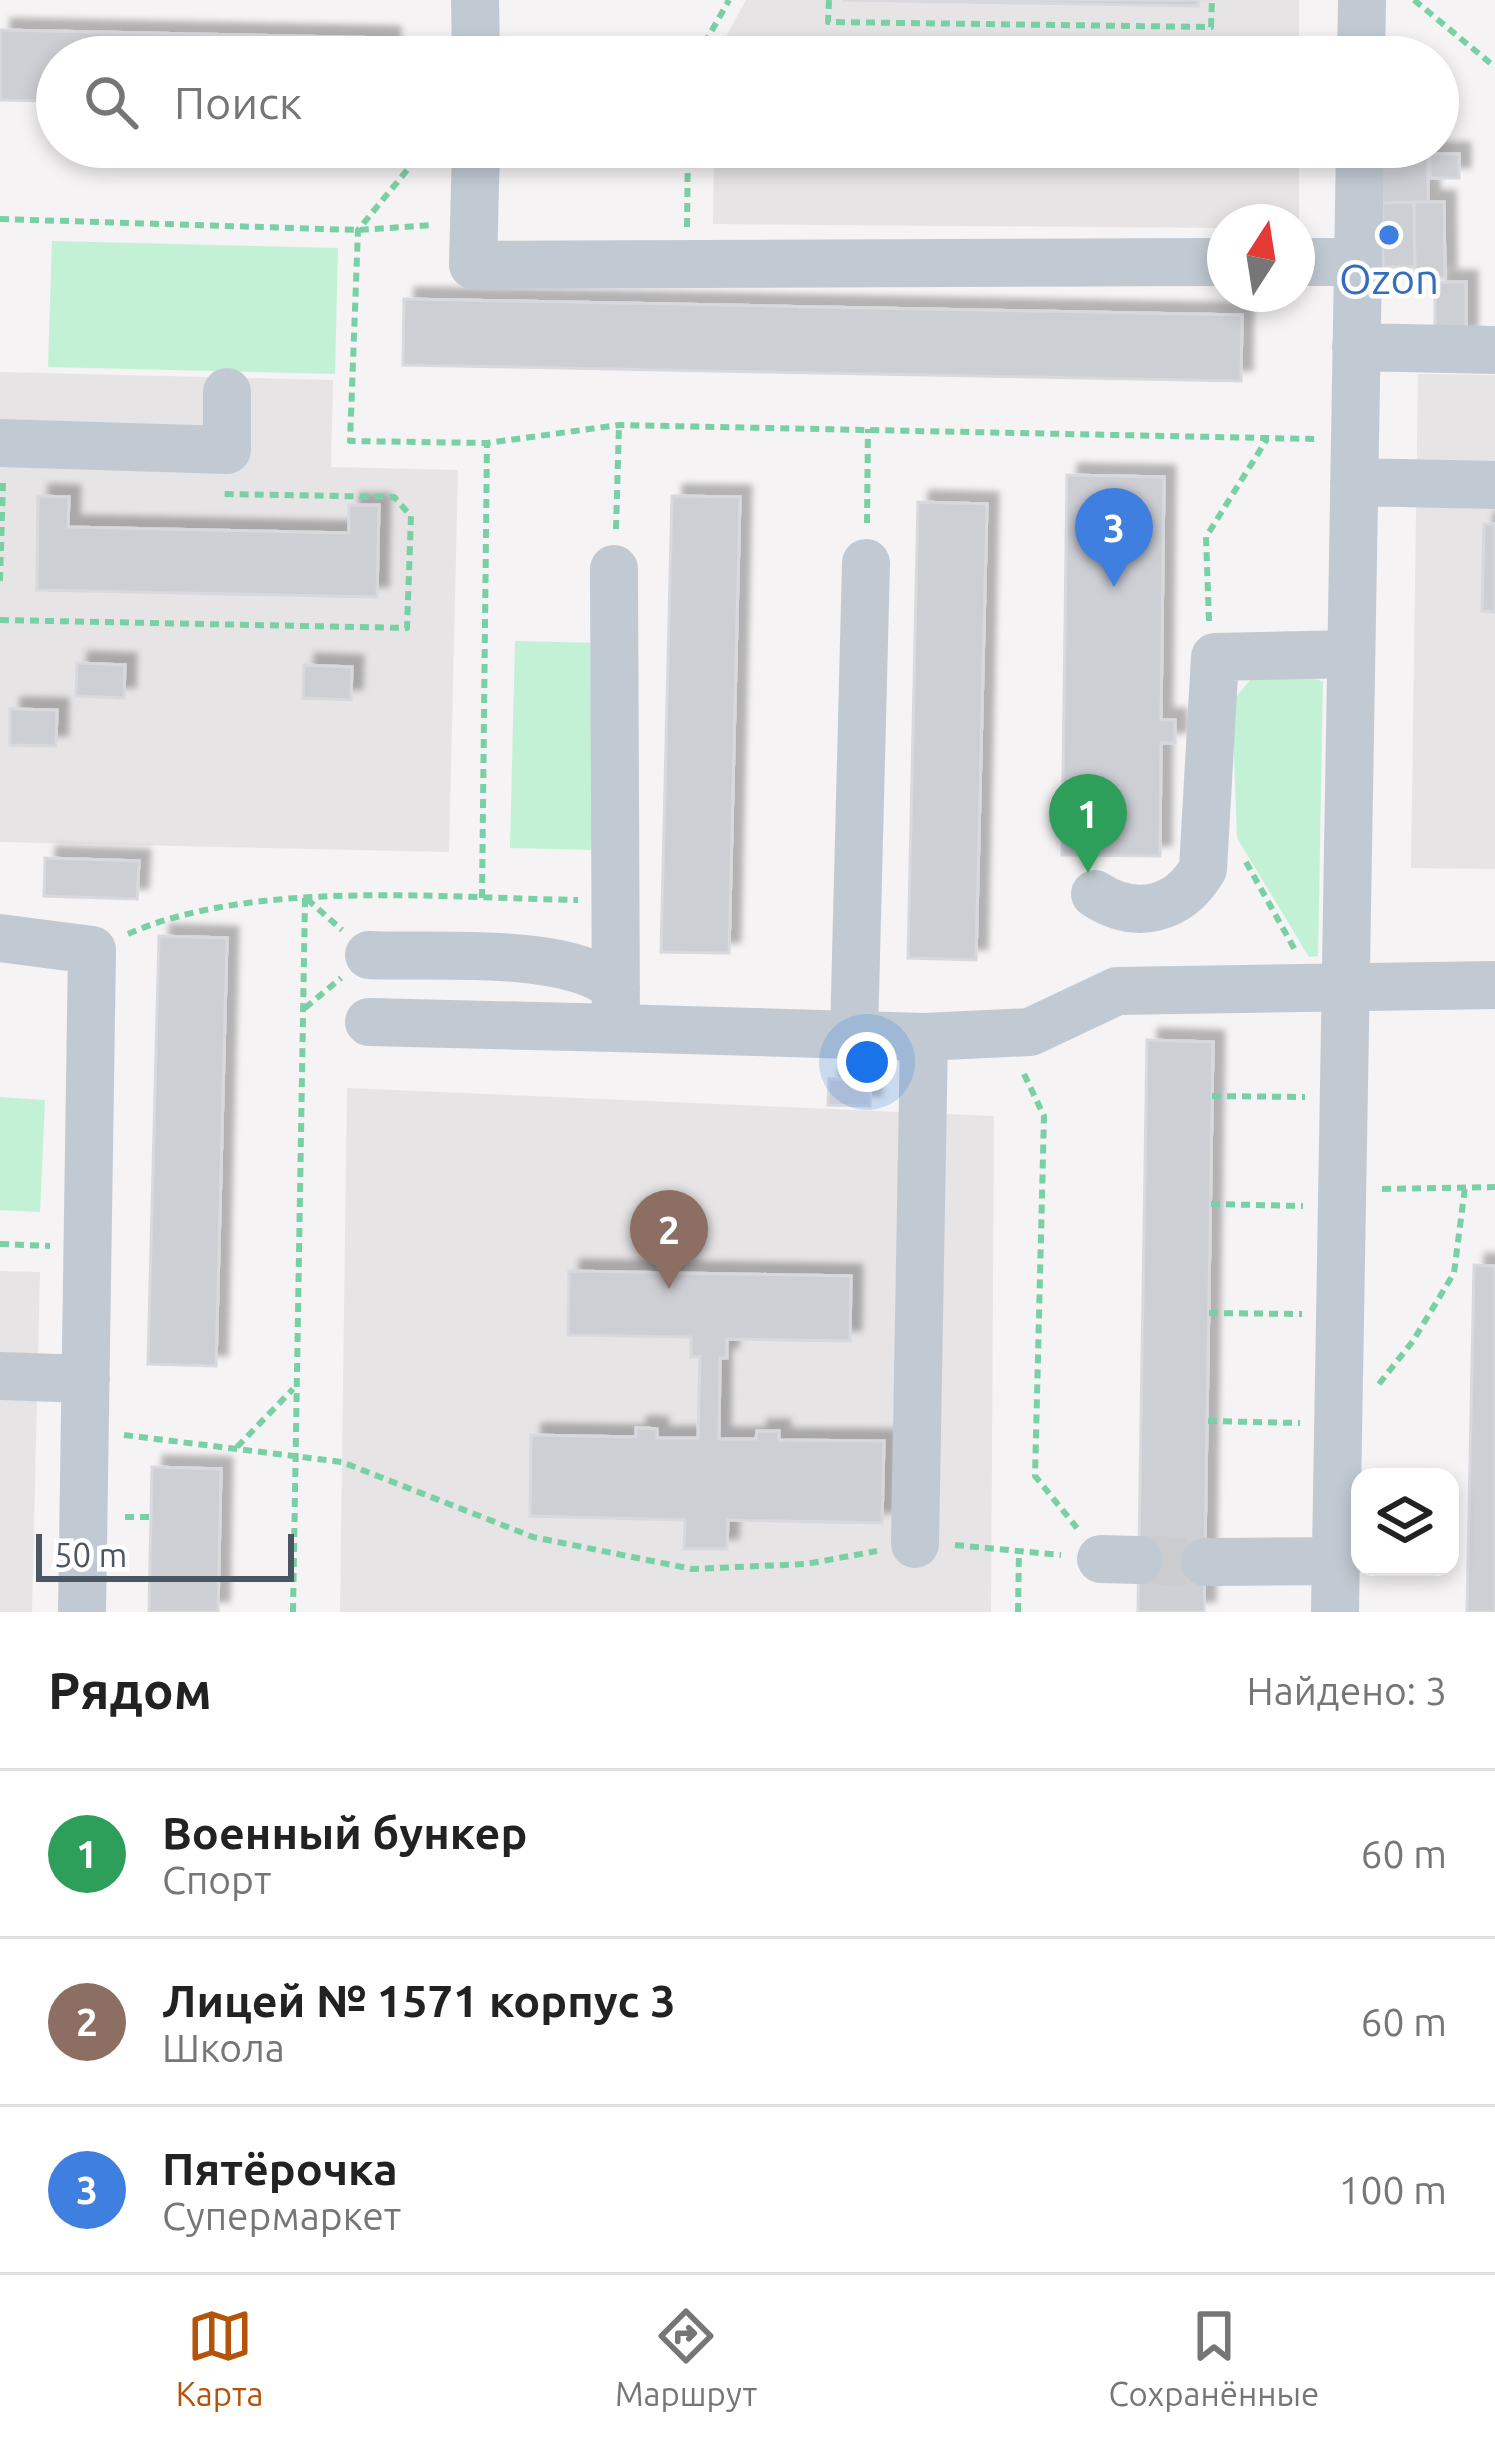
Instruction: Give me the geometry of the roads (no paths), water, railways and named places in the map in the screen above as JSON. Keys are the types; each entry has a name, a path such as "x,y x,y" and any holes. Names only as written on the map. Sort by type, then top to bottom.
{"street":[{"path":"475,0 476,36"},
{"path":"1361,36 1362,0"},
{"path":"476,168 473,265 1207,262"},
{"path":"1335,1612 1330,986 1351,654 1360,168"},
{"path":"1315,262 1358,262"},
{"path":"1356,347 1495,350"},
{"path":"2,443 227,450 227,392"},
{"path":"1354,461 1495,485"},
{"path":"854,1035 866,563"},
{"path":"614,569 616,1008"},
{"path":"1215,657 1351,654"},
{"path":"1144,880 1164,872 1174,854 1184,740 1215,657"},
{"path":"1095,894 1111,905 1140,909 1174,904 1189,893 1203,869 1215,657"},
{"path":"0,938 92,950 82,1612"},
{"path":"369,955 568,964 600,974 616,1008"},
{"path":"369,1022 616,1008 854,1035 924,1037 1030,1032 1117,991 1495,986"},
{"path":"915,1544 924,1037"},
{"path":"0,1376 86,1379"},
{"path":"1205,1562 1336,1562"}],"tunnel":[{"path":"1139,1560 1205,1562"}],"place":[{"name":"Ozon","path":"1389,235"},
{"name":"Пятёрочка","path":"1114,587"},
{"name":"Военный бункер","path":"1088,873"},
{"name":"Лицей № 1571 корпус 3","path":"669,1289"}]}
